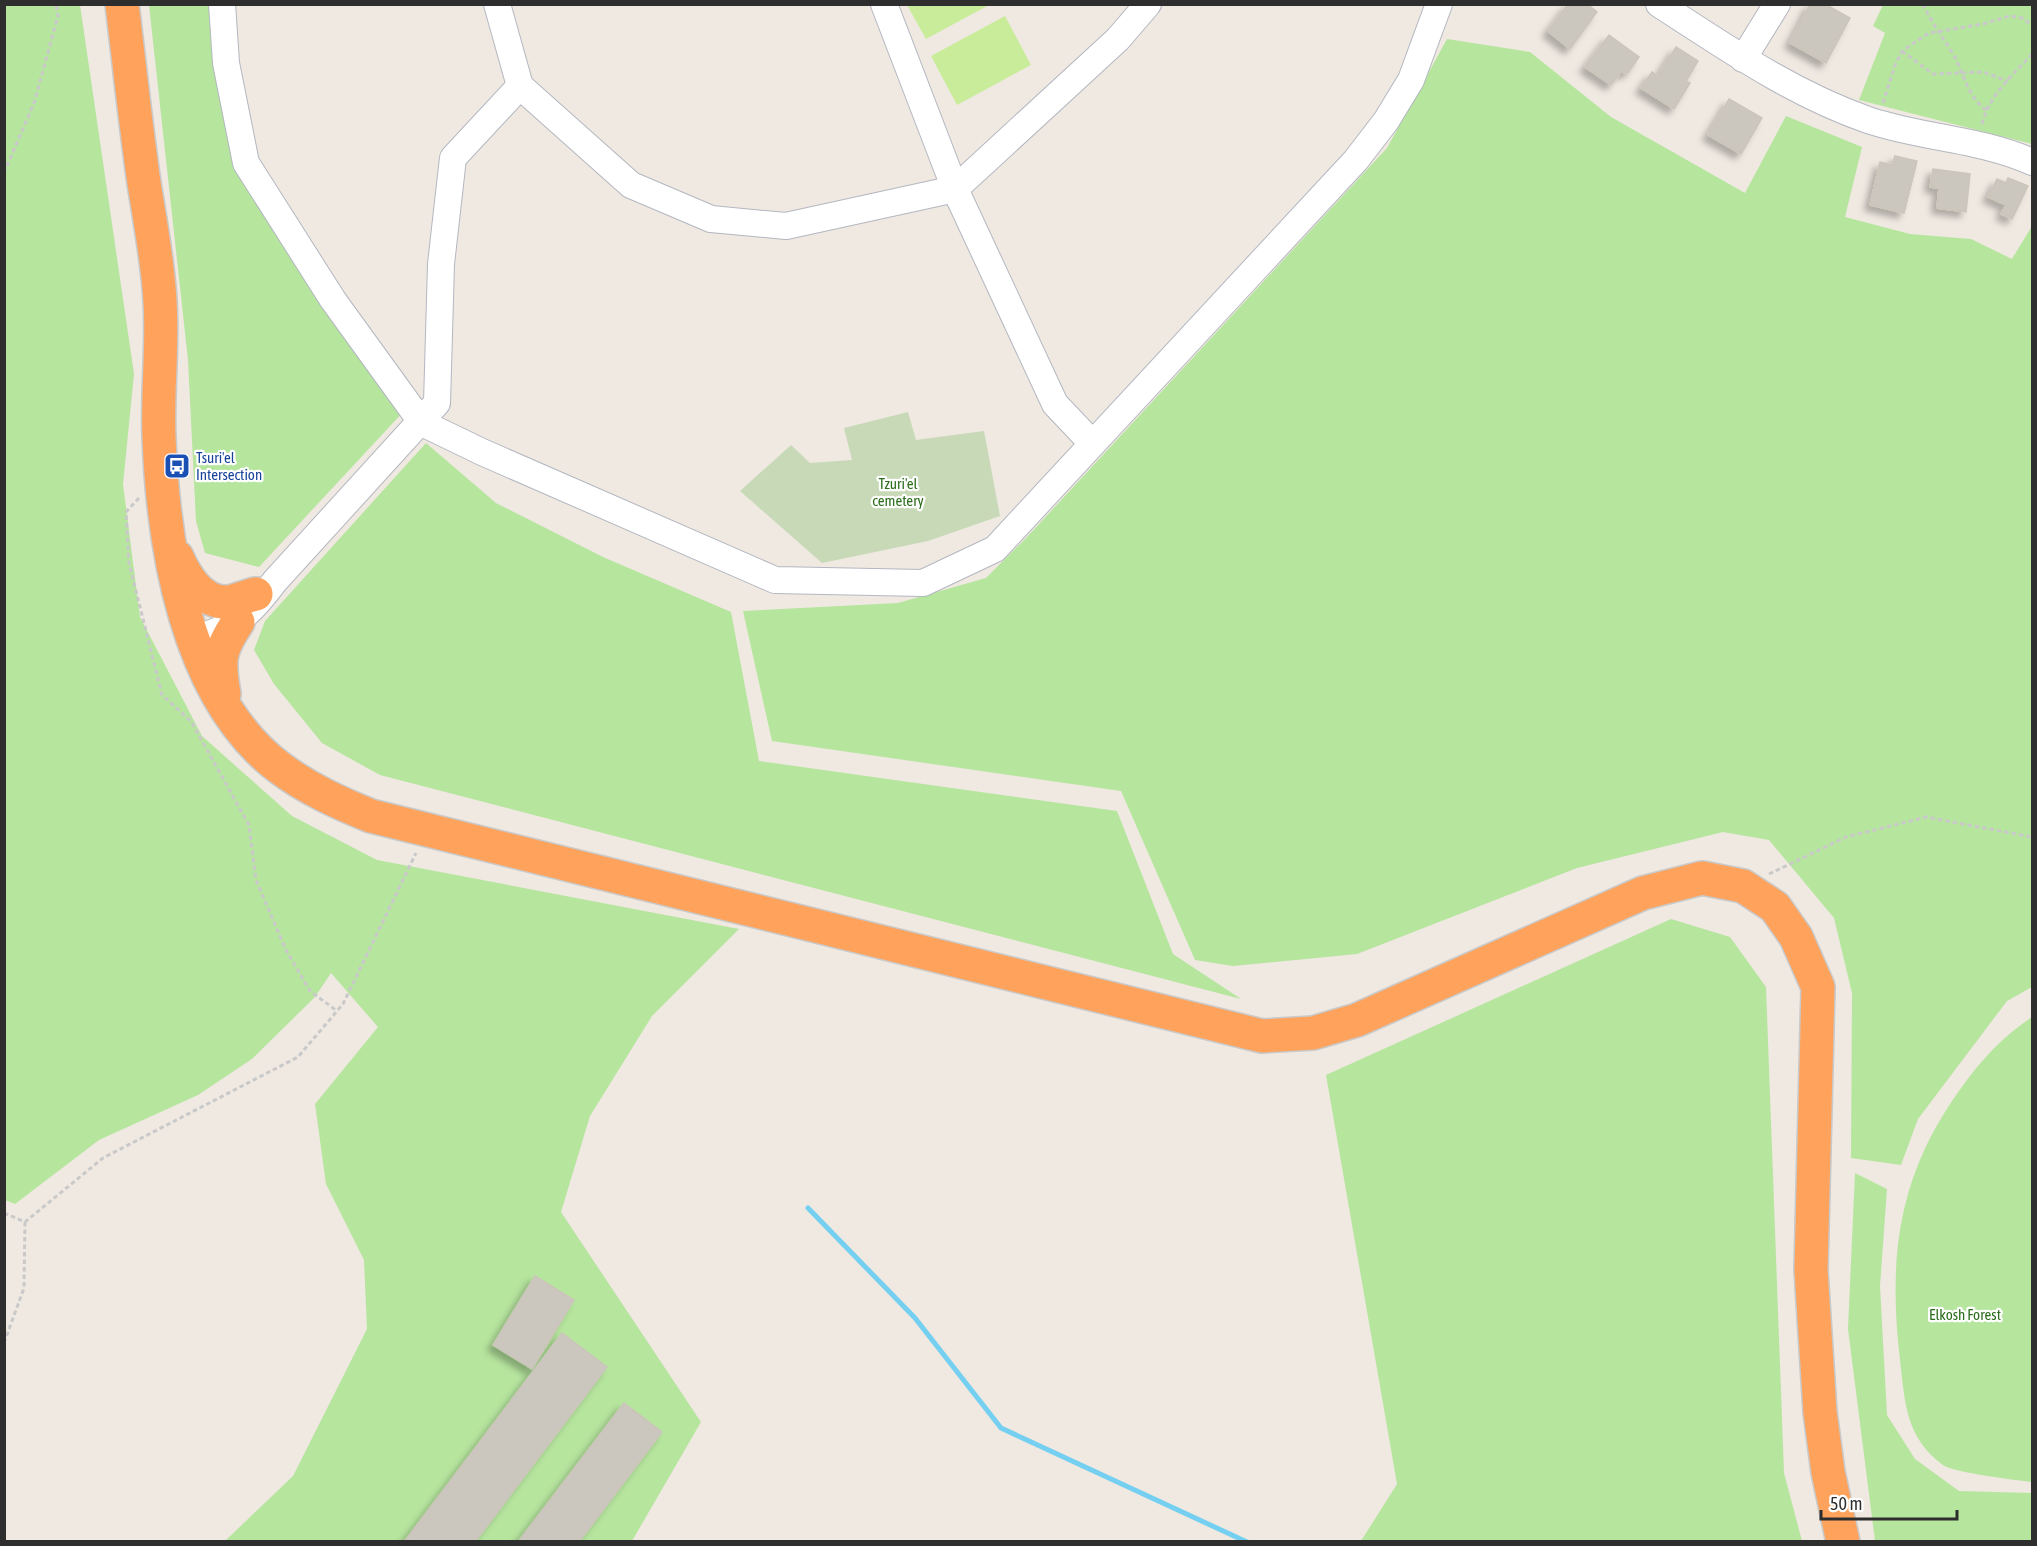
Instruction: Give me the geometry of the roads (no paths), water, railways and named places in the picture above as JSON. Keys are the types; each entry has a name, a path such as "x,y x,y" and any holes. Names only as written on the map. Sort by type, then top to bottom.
{"highway":[{"path":"122,4 160,300 159,436 167,533 182,611 192,639 238,725 278,767 325,797 372,816 1263,1036 1313,1033 1357,1020 1643,893 1702,878 1743,886 1775,907 1796,937 1818,987 1811,1270 1820,1413 1828,1472 1843,1542"},
{"path":"167,533 185,574 199,591 223,602 265,588"},
{"path":"227,707 219,663 224,643 238,622"}],"street":[{"path":"222,4 226,63 246,164 333,300 422,423 482,452 776,580 923,583 995,549 1324,197 1386,121 1411,80 1439,4"},
{"path":"498,4 520,86 631,184 711,219 786,226 955,189 1119,39 1148,4"},
{"path":"884,4 955,189 1054,404 1092,443"},
{"path":"1659,4 1790,88 1877,123 1977,146 2032,162"},
{"path":"1743,59 1777,4"},
{"path":"192,639 265,588 422,423 437,403 441,264 453,158 520,86"},
{"path":"192,639 238,622 256,606 265,588"}],"waterway":[{"path":"808,1208 915,1318 1001,1428 1247,1542"}],"place":[{"name":"Tsuri'el Intersection","path":"177,466"}],"park label":[{"name":"Tzuri'el cemetery","path":"898,492"},
{"name":"Elkosh Forest","path":"1965,1314"}]}
